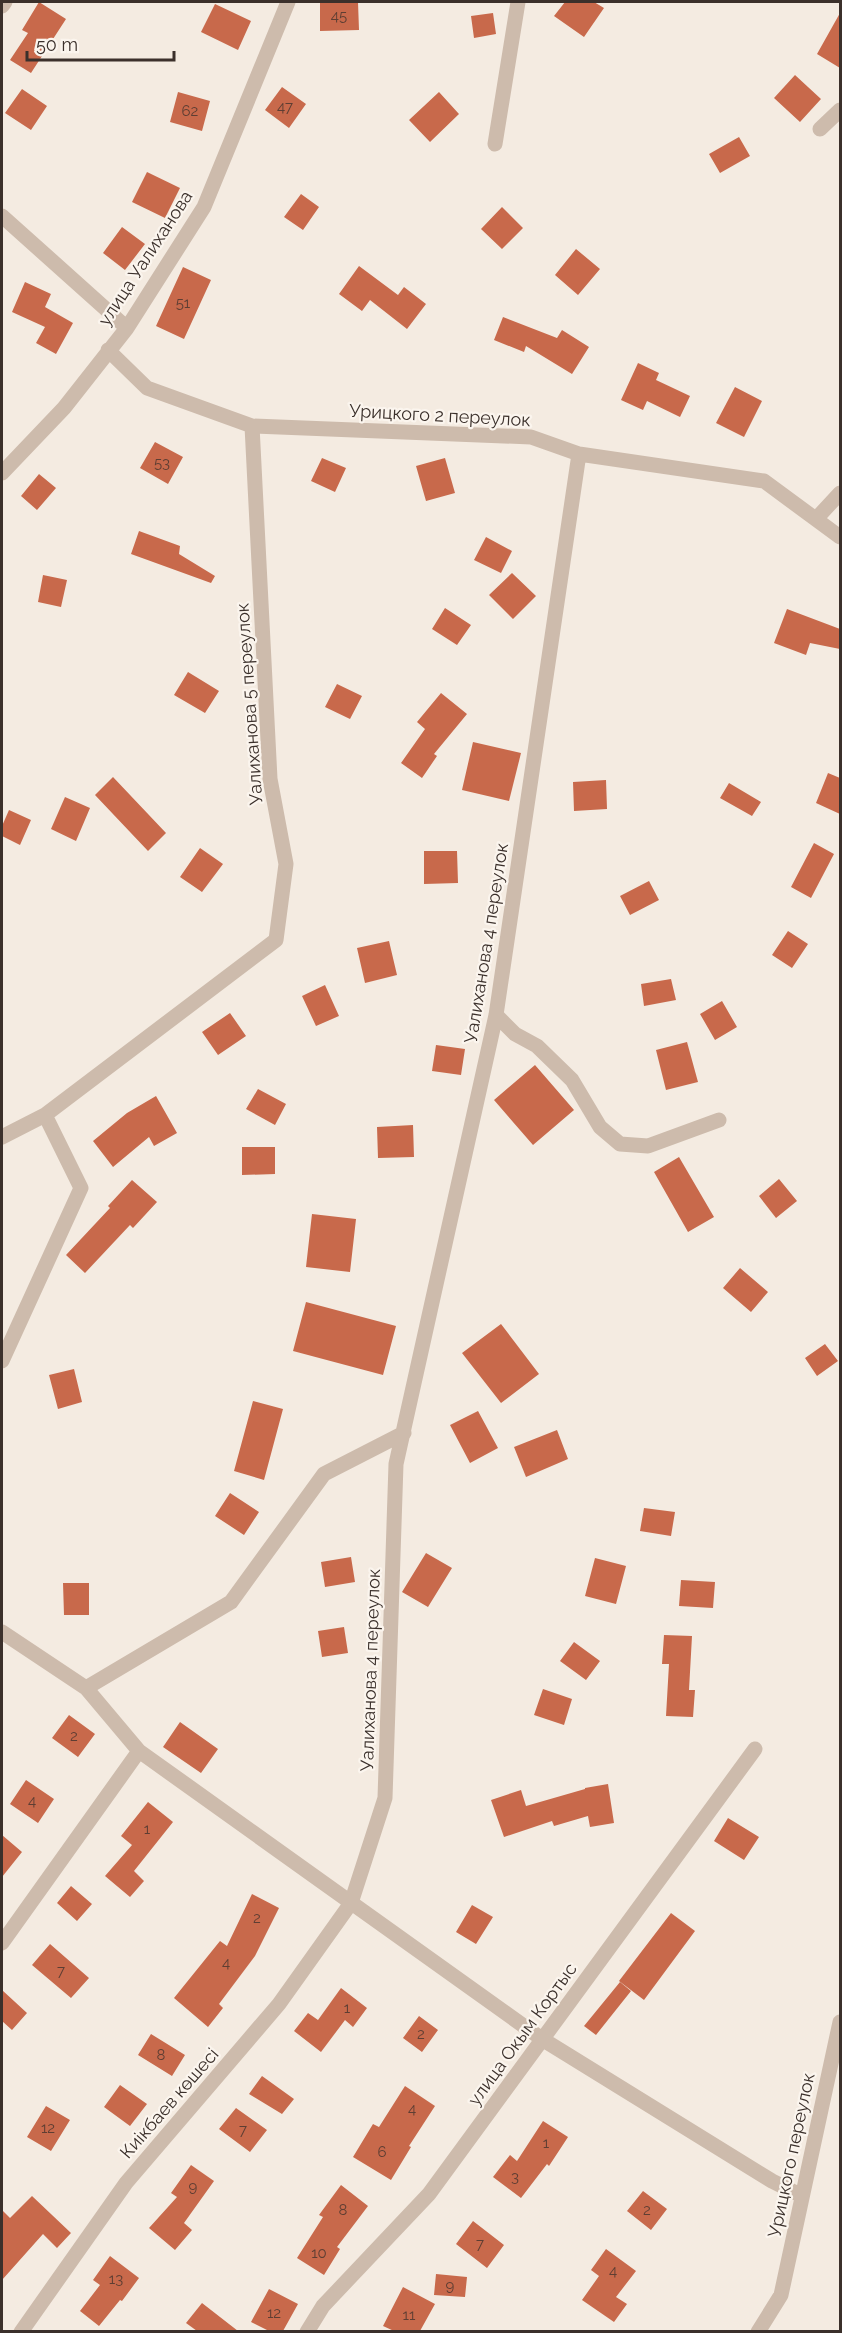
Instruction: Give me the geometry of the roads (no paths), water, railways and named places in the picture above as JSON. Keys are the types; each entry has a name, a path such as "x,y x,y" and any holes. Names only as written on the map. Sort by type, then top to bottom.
{"street":[{"path":"2,6 5,2"},
{"name":"улица Уалиханова","path":"2,473 64,408 127,328 204,207 288,2"},
{"path":"495,144 518,2"},
{"path":"820,129 840,110"},
{"path":"2,216 127,328"},
{"name":"Урицкого 2 переулок","path":"108,350 147,388 252,426 531,437 579,454 764,481 840,537"},
{"name":"Уалиханова 5 переулок","path":"2,1137 45,1115 276,939 286,864 270,779 252,426"},
{"name":"Уалиханова 4 переулок","path":"351,1903 385,1798 396,1464 496,1015 579,454"},
{"path":"816,519 840,493"},
{"path":"496,1015 515,1034 537,1046 572,1080 600,1126 620,1144 655,1144 719,1120"},
{"path":"2,1361 81,1188 45,1115"},
{"path":"86,1688 231,1602 324,1474 404,1433"},
{"path":"2,1632 86,1688 139,1751 542,2039 772,2181 802,2196"},
{"name":"улица Окым Кортыс","path":"308,2331 323,2306 429,2194 755,1749"},
{"path":"2,1943 139,1751"},
{"name":"Киікбаев көшесі","path":"21,2331 126,2183 279,2004 351,1903"},
{"name":"Урицкого переулок","path":"758,2331 781,2295 840,2022"}]}
